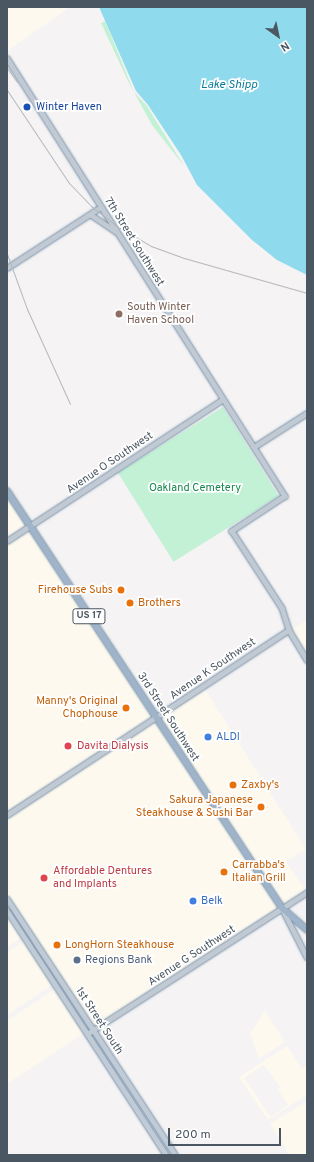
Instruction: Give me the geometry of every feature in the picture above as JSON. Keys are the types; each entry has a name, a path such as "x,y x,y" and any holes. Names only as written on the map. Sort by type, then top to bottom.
{"highway":[{"name":"3rd Street Southwest","path":"7,491 282,908"},
{"name":"US 17","path":"282,908 307,930"}],"main road":[{"name":"1st Street South","path":"7,898 175,1155"},
{"name":"1st Street South","path":"7,911 166,1155"}],"street":[{"name":"7th Street Southwest","path":"7,58 285,496 232,531 282,608 289,630"},
{"path":"7,268 101,207"},
{"path":"87,216 93,216 117,232"},
{"name":"Avenue O Southwest","path":"7,541 223,399"},
{"path":"254,447 307,413"},
{"path":"289,630 307,660"},
{"name":"Avenue K Southwest","path":"7,815 289,630"},
{"name":"Avenue G Southwest","path":"87,1034 307,892"},
{"name":"3rd Street Southwest","path":"282,908 307,957"}],"shaded area":[{"path":"7,7 70,7 7,51"},
{"path":"7,495 27,526 7,538"},
{"path":"30,529 153,717 7,813 7,544"},
{"path":"307,620 307,656 292,630"},
{"path":"204,688 306,849 286,861 307,893 87,1034 7,908 7,815"},
{"path":"7,915 22,937 7,947"},
{"path":"24,941 52,985 7,1015 7,953"},
{"path":"55,989 84,1033 7,1084 7,1021"},
{"path":"265,1011 285,1042 259,1059 250,1033"},
{"path":"287,1046 302,1068 307,1065 307,1095 268,1120 239,1077","holes":["264,1065 280,1087 278,1090 288,1105 271,1117 244,1078"]},
{"path":"307,1101 307,1155 290,1155 270,1124"}],"green space":[{"path":"105,21 134,92 101,23"},
{"path":"134,92 147,106 184,166 152,125"},
{"name":"Oakland Cemetery","path":"223,407 279,496 173,562 118,473"}],"water":[{"name":"Lake Shipp","path":"99,7 307,7 307,275 277,260 252,240 197,185 181,155 148,105 136,91"}],"railway":[{"path":"7,68 17,82"},
{"path":"7,90 69,183 91,206 115,225 151,246 184,258 307,293"},
{"path":"7,254 27,309 70,404"}],"place":[{"name":"Winter Haven","path":"27,107"},
{"name":"South Winter Haven School","path":"119,314"},
{"name":"Firehouse Subs","path":"121,590"},
{"name":"Brothers","path":"130,603"},
{"name":"Manny's Original Chophouse","path":"126,708"},
{"name":"ALDI","path":"208,737"},
{"name":"Davita Dialysis","path":"68,746"},
{"name":"Zaxby's","path":"233,785"},
{"name":"Sakura Japanese Steakhouse & Sushi Bar","path":"261,807"},
{"name":"Carrabba's Italian Grill","path":"224,872"},
{"name":"Affordable Dentures and Implants","path":"44,878"},
{"name":"Belk","path":"193,901"},
{"name":"LongHorn Steakhouse","path":"57,945"},
{"name":"Regions Bank","path":"77,960"}]}
